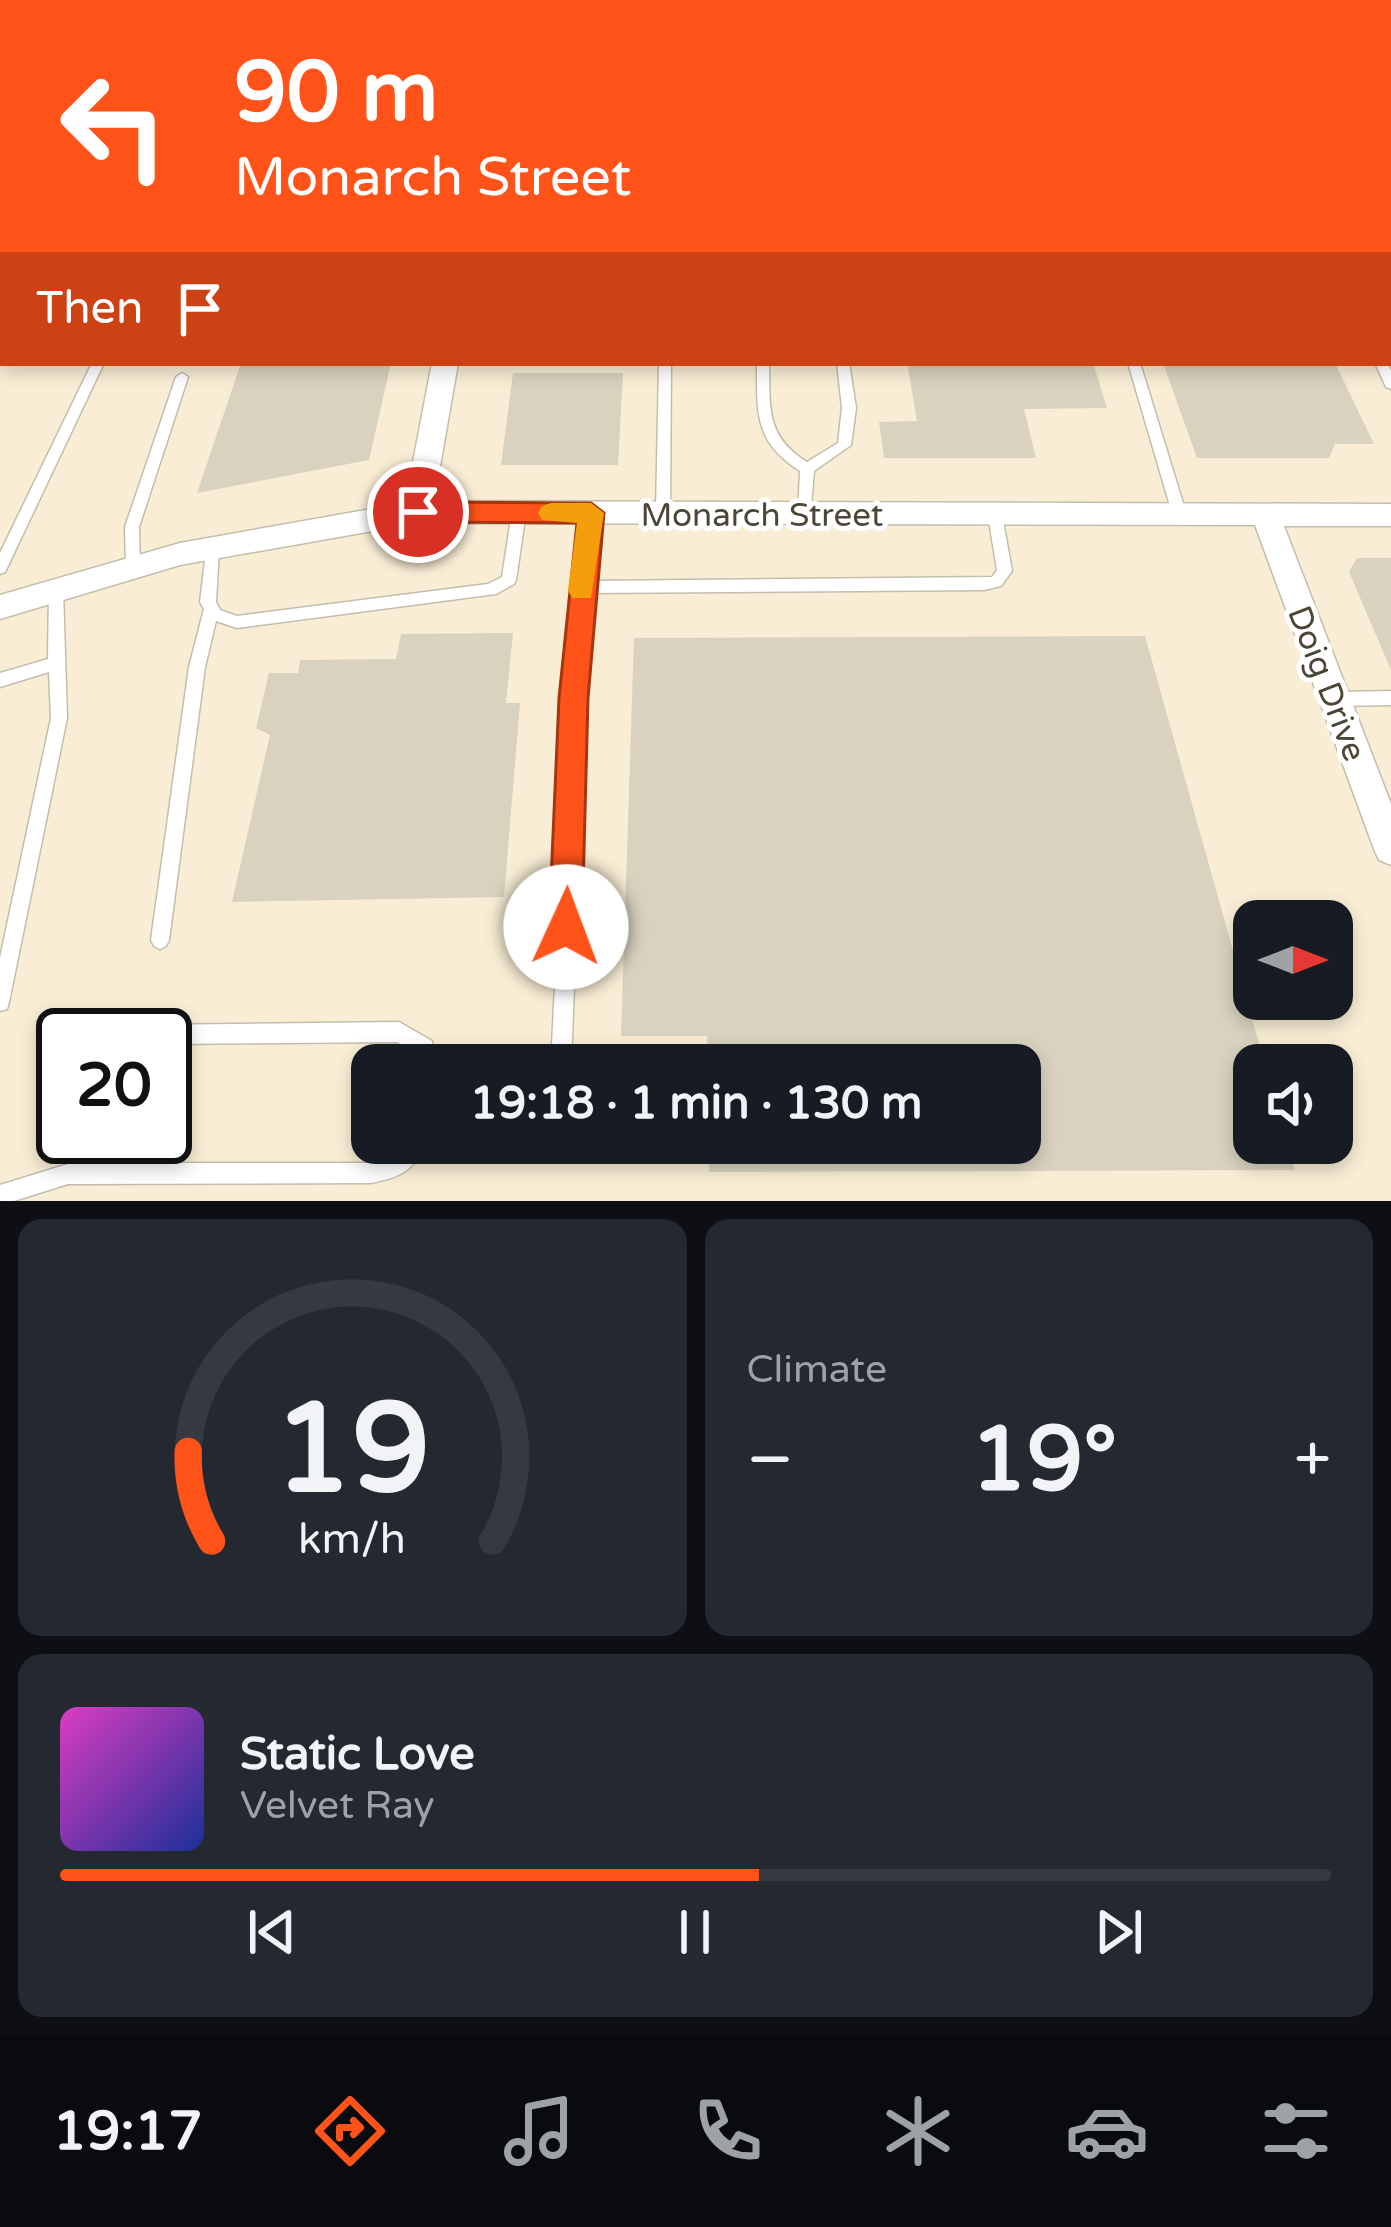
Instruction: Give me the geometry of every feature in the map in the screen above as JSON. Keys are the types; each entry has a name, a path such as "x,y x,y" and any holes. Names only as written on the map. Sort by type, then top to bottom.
{"street":[{"path":"418,512 444,366"},
{"name":"Monarch Street","path":"0,607 212,548 418,512 1391,515"},
{"name":"Doig Drive","path":"1266,516 1332,699 1382,798 1391,849"}],"lane":[{"path":"489,0 682,0"},
{"path":"0,568 97,366"},
{"path":"663,513 664,366"},
{"path":"763,366 766,434 779,454 806,470"},
{"path":"806,470 844,445 849,408 843,366"},
{"path":"1135,366 1180,516"},
{"path":"133,568 132,527 182,377"},
{"path":"805,514 806,470"},
{"path":"212,548 207,582 212,608 215,615 237,622 491,590 509,580 519,512"},
{"path":"562,1044 582,587 591,513"},
{"path":"582,587 996,582 1005,571 995,515"},
{"path":"0,1002 59,718 56,590"},
{"path":"160,940 197,667 212,608"},
{"path":"0,680 56,663"},
{"path":"1332,699 1391,698"},
{"path":"192,1035 399,1032 418,1044"},
{"path":"90,1173 92,1164"},
{"path":"0,1195 68,1174 371,1173 401,1164"}],"shaded area":[{"path":"0,366 1391,366 1391,1201 0,1201"}],"building":[{"path":"240,366 390,366 369,460 197,493"},
{"path":"908,366 1094,366 1107,408 1024,409 1036,458 884,458 879,422 917,421"},
{"path":"1164,366 1336,366 1374,444 1335,444 1329,458 1197,458"},
{"path":"513,373 623,373 618,465 501,465"},
{"path":"1357,558 1391,558 1391,670 1349,572"},
{"path":"513,633 506,703 520,703 504,897 232,902 270,735 256,728 269,673 298,673 300,660 396,659 401,634"},
{"path":"1145,636 1233,951 1233,1020 1252,1020 1259,1044 1233,1044 1233,1164 1293,1164 1295,1170 709,1172 709,1164 1041,1164 1041,1044 707,1044 707,1036 621,1036 634,638"}],"slow traffic":[{"path":"551,513 591,513 581,590"}],"route":[{"path":"418,512 591,513 574,698 566,927"}]}
